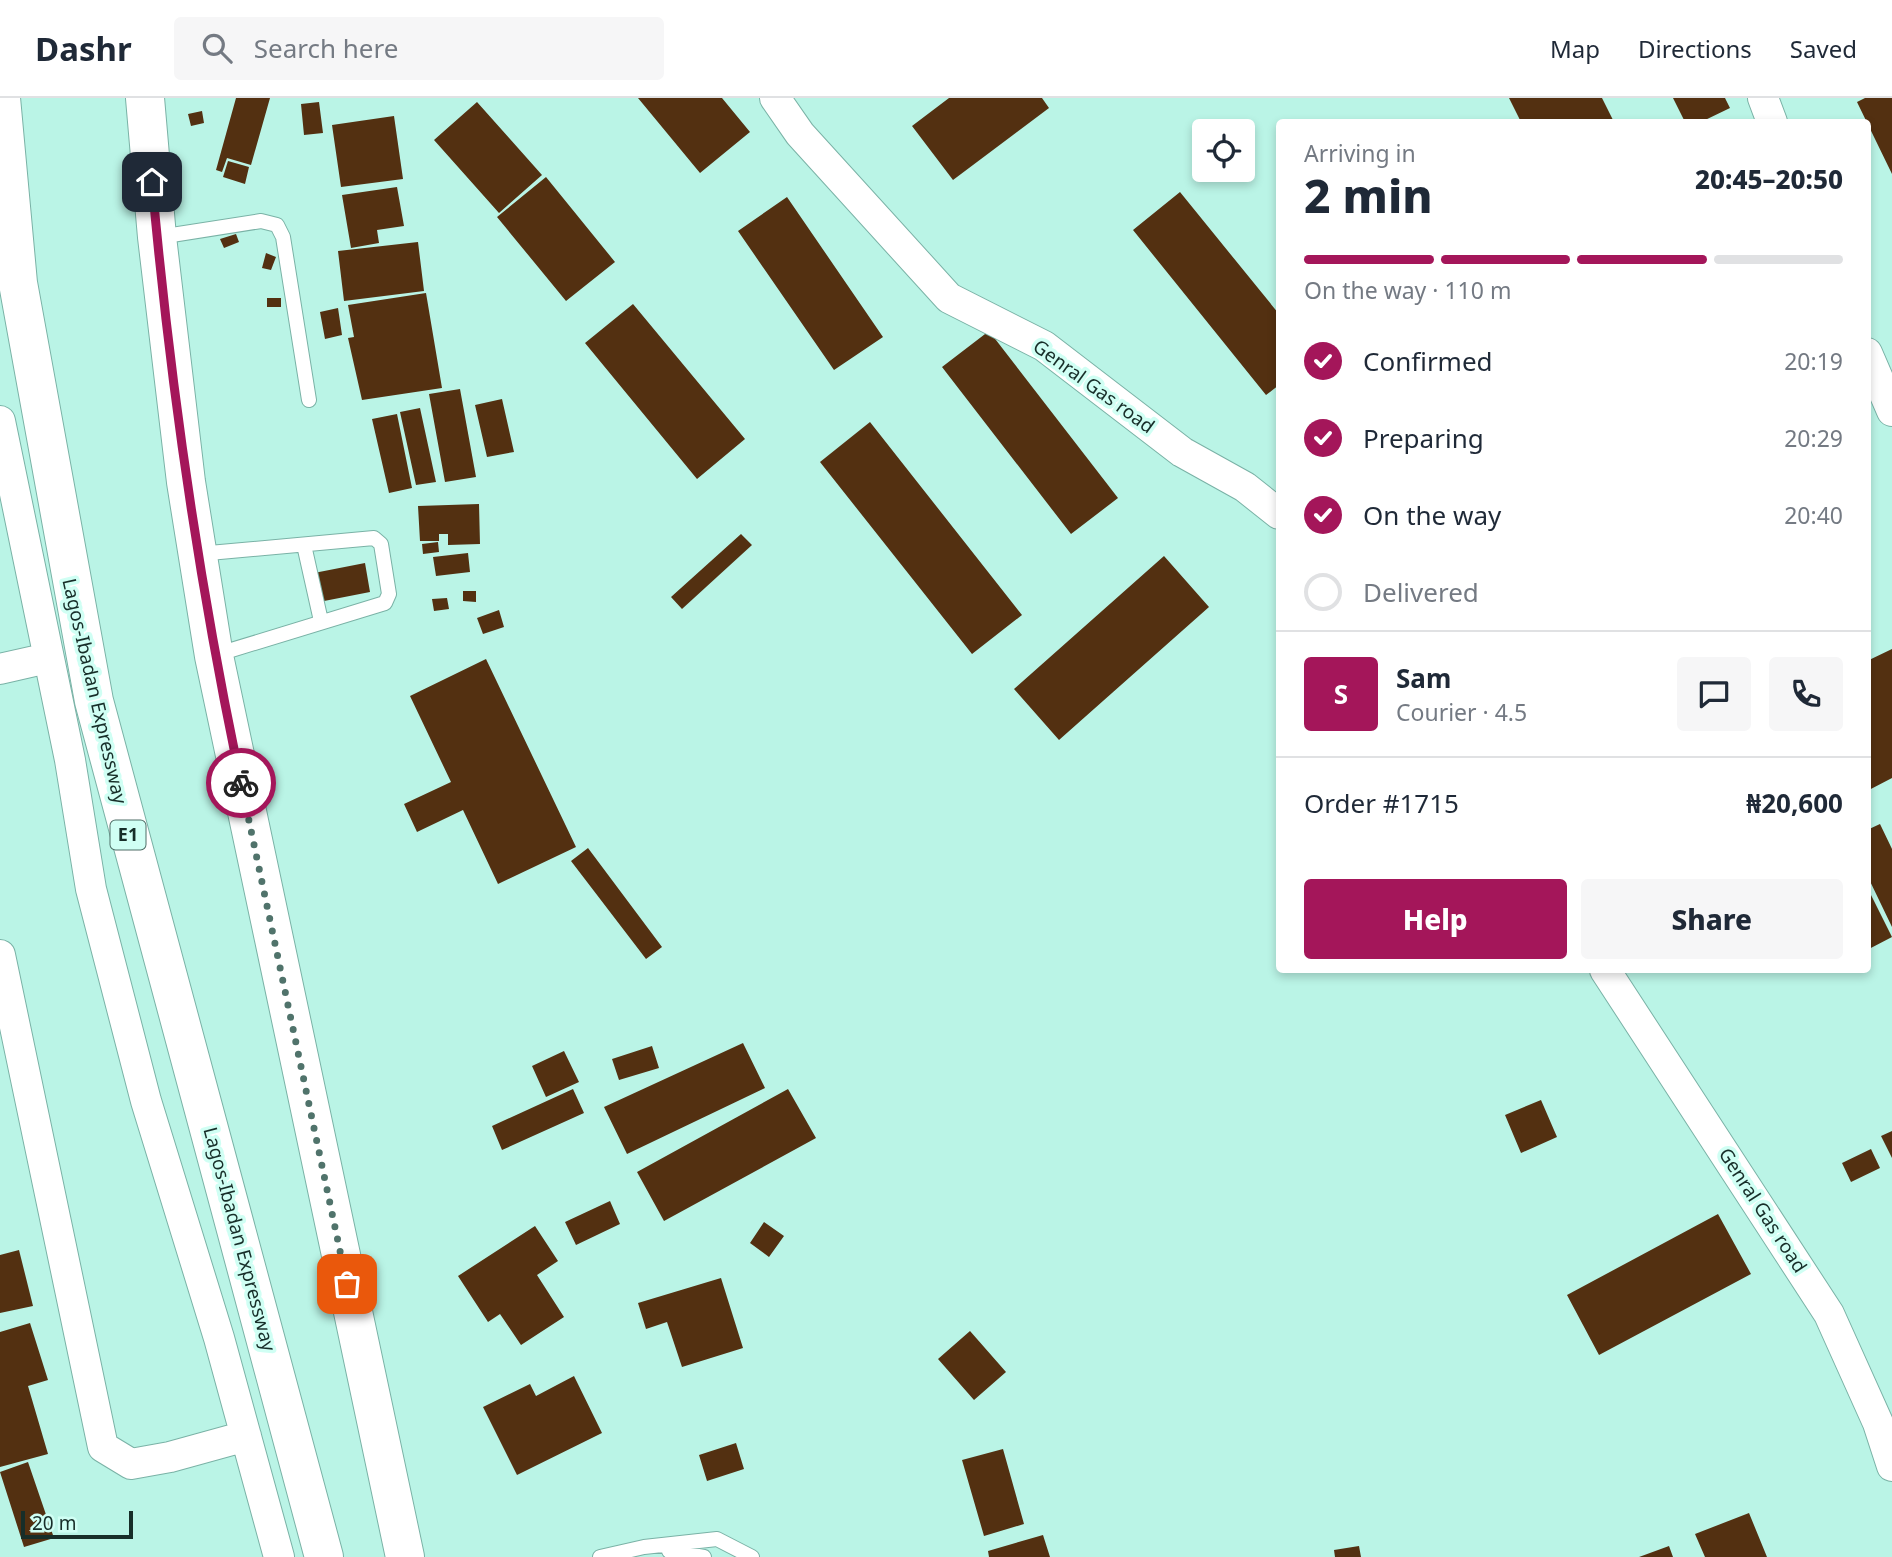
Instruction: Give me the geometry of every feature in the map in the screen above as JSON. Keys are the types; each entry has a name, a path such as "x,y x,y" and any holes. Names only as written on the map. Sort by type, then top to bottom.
{"highway":[{"name":"Lagos-Ibadan Expressway","path":"1,98 18,283 94,701 324,1557"},
{"path":"145,98 157,237 198,554 214,656 405,1557"}],"street":[{"name":"Genral Gas road","path":"775,98 800,134 949,298 1044,346 1182,452 1245,487 1276,512"},
{"path":"1763,98 1771,119"},
{"path":"1871,362 1892,411"},
{"path":"0,421 71,760 90,889 146,1101 246,1436 279,1557"},
{"path":"0,669 48,659"},
{"path":"0,955 103,1447 131,1464 170,1457 246,1436"},
{"name":"Genral Gas road","path":"1607,973 1829,1314 1878,1423 1892,1466"}],"lane":[{"path":"157,237 261,221 277,225 283,237 309,400"},
{"path":"198,554 374,538 381,544 389,594 385,603 214,656"},
{"path":"304,545 321,621"},
{"path":"600,1557 644,1547 717,1539 752,1557"},
{"path":"644,1547 704,1557"}],"building":[{"path":"236,98 270,98 251,165 227,158 222,172 216,170"},
{"path":"638,98 722,98 750,132 700,173"},
{"path":"949,98 1042,98 1049,108 953,180 912,126"},
{"path":"1509,98 1602,98 1612,119 1520,119"},
{"path":"1673,98 1725,98 1730,108 1707,119 1684,119"},
{"path":"1865,98 1892,98 1892,174 1871,131 1871,119 1865,119 1857,102"},
{"path":"319,102 323,133 304,135 301,104"},
{"path":"477,102 542,175 499,213 434,140"},
{"path":"202,111 204,123 191,126 188,114"},
{"path":"394,116 403,179 341,187 332,125"},
{"path":"228,161 249,167 245,184 223,177"},
{"path":"546,177 615,262 566,301 497,217"},
{"path":"397,187 404,226 377,230 379,243 351,248 342,195"},
{"path":"1180,192 1276,310 1276,387 1266,395 1133,230"},
{"path":"787,197 883,337 834,370 738,231"},
{"path":"236,234 239,242 224,248 220,239"},
{"path":"418,242 424,291 344,301 338,251"},
{"path":"266,253 276,257 271,270 262,268"},
{"path":"426,293 442,388 362,400 348,338 354,337 348,305"},
{"path":"267,298 281,298 281,307 267,307"},
{"path":"633,304 745,439 697,479 585,343"},
{"path":"338,308 342,335 325,339 320,312"},
{"path":"989,331 1118,498 1071,534 942,367"},
{"path":"460,389 476,477 445,482 429,394"},
{"path":"502,399 514,452 487,457 475,405"},
{"path":"420,408 436,482 416,485 400,412"},
{"path":"397,414 412,488 389,493 372,419"},
{"path":"870,422 1022,615 972,654 820,462"},
{"path":"479,504 480,544 448,545 448,534 439,534 439,541 420,541 418,506"},
{"path":"741,534 752,545 682,609 671,597"},
{"path":"438,542 439,552 423,554 422,544"},
{"path":"468,553 470,572 436,576 433,557"},
{"path":"1164,556 1209,607 1059,740 1014,689"},
{"path":"365,563 370,592 319,602 314,573"},
{"path":"463,591 476,591 476,602 463,601"},
{"path":"447,598 449,609 434,611 432,599"},
{"path":"499,610 504,627 483,634 477,618"},
{"path":"1892,649 1892,778 1871,789 1871,659"},
{"path":"486,659 576,847 498,884 463,810 417,832 404,804 451,782 410,696"},
{"path":"1880,824 1892,849 1892,927 1871,883 1871,828"},
{"path":"588,848 662,947 646,959 571,861"},
{"path":"1871,895 1892,937 1871,948"},
{"path":"743,1043 765,1088 627,1154 604,1107"},
{"path":"652,1046 659,1068 619,1080 612,1059"},
{"path":"564,1051 579,1082 546,1097 532,1066"},
{"path":"573,1089 584,1113 502,1150 492,1126"},
{"path":"788,1089 816,1138 664,1221 637,1172"},
{"path":"1541,1100 1557,1137 1521,1153 1505,1115"},
{"path":"1892,1131 1892,1158 1881,1136"},
{"path":"1871,1149 1880,1168 1851,1182 1842,1163"},
{"path":"610,1201 620,1224 576,1245 565,1222"},
{"path":"1718,1214 1751,1274 1599,1355 1567,1295"},
{"path":"764,1222 784,1236 769,1257 750,1243"},
{"path":"535,1226 558,1261 537,1275 564,1317 521,1345 500,1314 488,1322 458,1276"},
{"path":"19,1250 33,1306 0,1313 0,1255"},
{"path":"721,1278 743,1348 682,1367 667,1322 646,1329 638,1303"},
{"path":"30,1323 48,1380 28,1386 48,1454 0,1467 0,1332"},
{"path":"970,1331 1006,1372 974,1400 938,1359"},
{"path":"574,1376 602,1433 517,1475 483,1407 530,1384 536,1396"},
{"path":"736,1443 744,1469 707,1481 699,1455"},
{"path":"1003,1449 1024,1524 984,1536 962,1460"},
{"path":"28,1462 54,1538 24,1547 0,1472"},
{"path":"1749,1513 1767,1557 1705,1557 1695,1534"},
{"path":"1043,1535 1050,1557 989,1557 988,1551"},
{"path":"1359,1546 1361,1557 1335,1557 1334,1550"},
{"path":"1669,1546 1673,1557 1639,1557"}],"way so far":[{"path":"241,783 347,1284"}],"route":[{"path":"152,182 186,482 214,656 241,783"}]}
